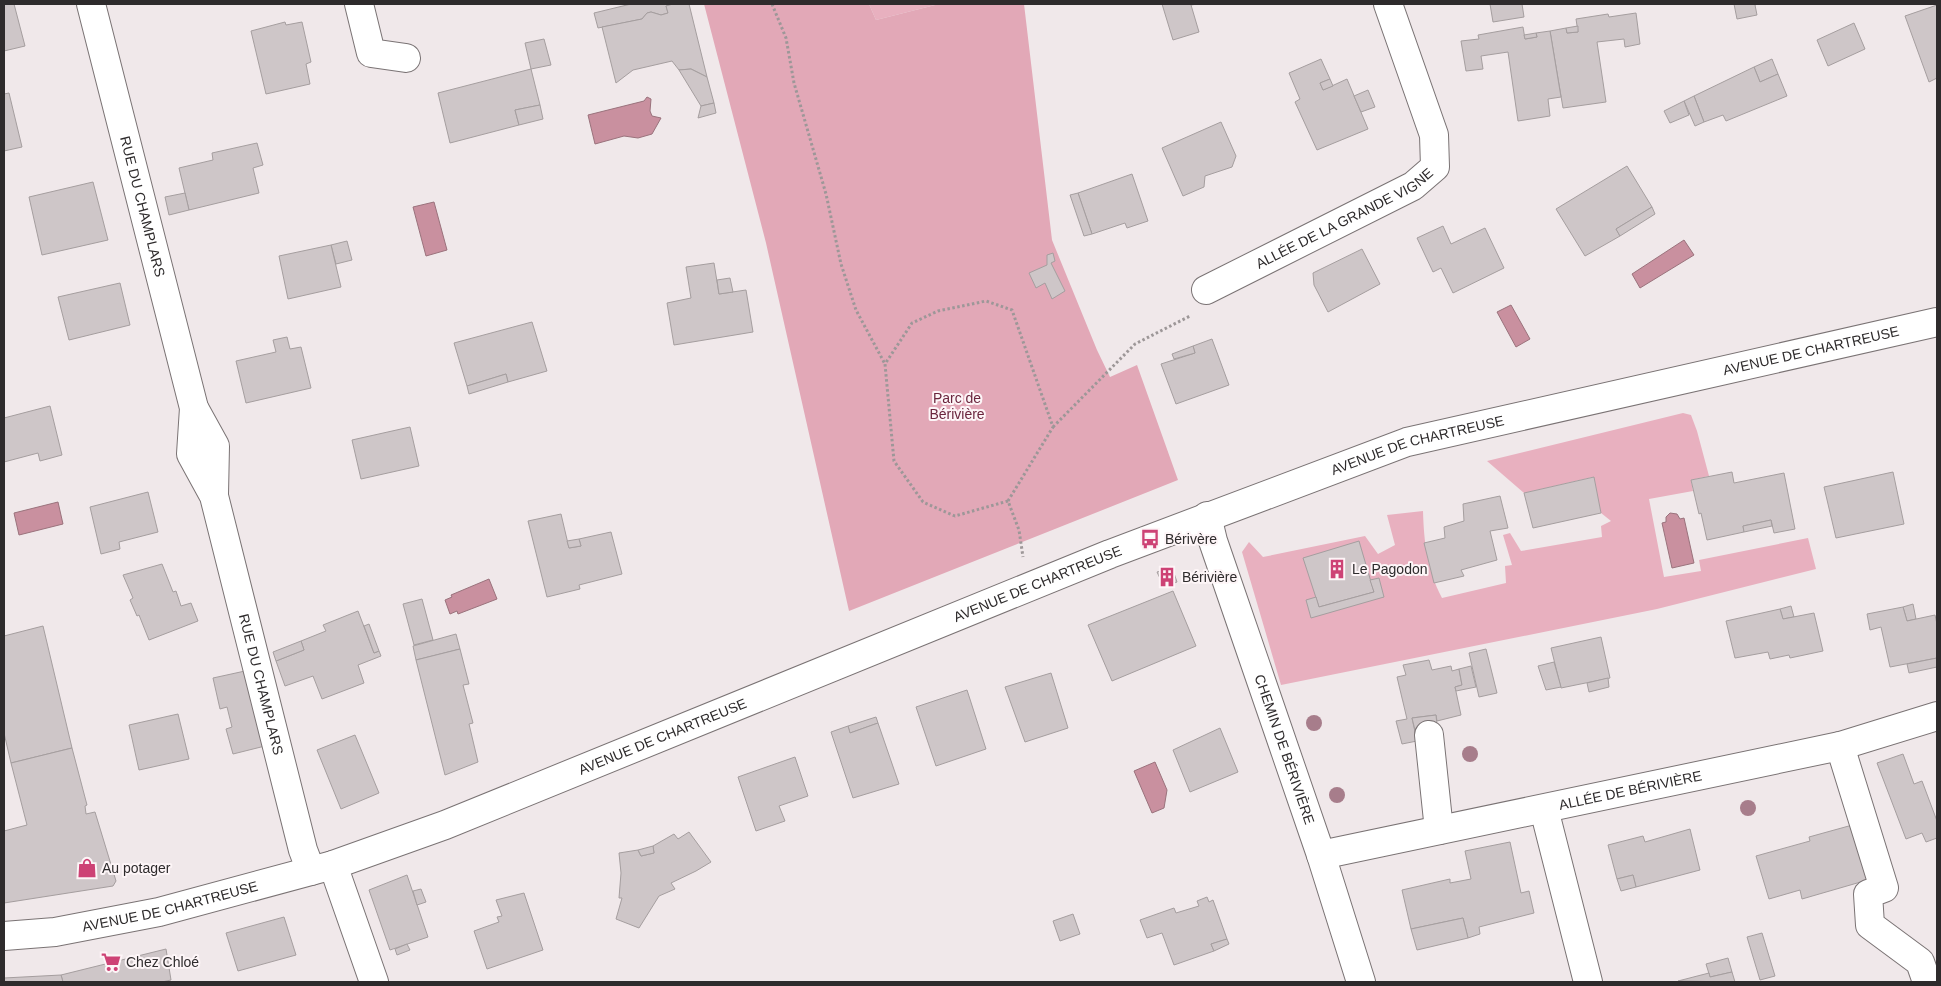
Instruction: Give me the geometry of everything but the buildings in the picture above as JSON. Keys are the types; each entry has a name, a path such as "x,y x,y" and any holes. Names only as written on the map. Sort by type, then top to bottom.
{"street":[{"name":"RUE DU CHAMPLARS","path":"91,4 194,408 191,454 214,496 303,850 322,868"},
{"path":"359,4 371,53 406,58"},
{"name":"ALLÉE DE LA GRANDE VIGNE","path":"1206,290 1413,186 1435,167 1434,135 1388,4"},
{"name":"AVENUE DE CHARTREUSE","path":"4,936 55,932 159,912 322,868 454,821 1028,587 1207,516 1407,442 1937,322"},
{"name":"CHEMIN DE BÉRIVIÈRE","path":"1207,516 1213,541 1320,855 1361,982"},
{"name":"ALLÉE DE BÉRIVIÈRE","path":"1320,855 1840,746 1937,716"},
{"path":"1429,735 1440,830"},
{"path":"1840,746 1884,888 1868,894 1870,925 1920,962 1928,982"},
{"path":"1544,809 1588,982"},
{"path":"322,868 374,982"}],"path":[{"path":"772,4 786,38 794,83 826,194 841,264 856,310 884,364 894,461 923,502 955,516 1008,502 1053,427 1012,310 986,301 938,310 912,323 884,364"},
{"path":"1008,502 1019,530 1028,587"}],"shaded area":[{"path":"869,4 939,4 876,20"},
{"path":"647,97 651,99 650,111 652,116 661,118 652,134 638,138 624,136 595,144 588,115 644,101"},
{"path":"434,202 447,250 426,256 413,207"},
{"path":"1684,240 1694,255 1640,288 1632,274"},
{"path":"1511,305 1530,339 1516,347 1497,312"},
{"path":"1683,413 1691,415 1709,476 1691,480 1693,491 1649,499 1664,577 1701,571 1699,560 1808,538 1816,569 1657,609 1281,685 1242,552 1249,542 1263,557 1365,536 1378,554 1395,545 1387,515 1423,511 1427,556 1442,598 1506,583 1505,566 1512,565 1503,535 1510,533 1521,551 1602,537 1601,526 1611,521 1601,513 1593,477 1524,493 1487,461"},
{"path":"58,502 63,524 19,535 14,513"},
{"path":"1670,513 1677,514 1680,519 1684,518 1694,563 1672,568 1662,523 1666,522 1666,517"},
{"path":"489,579 497,599 458,614 457,611 450,614 445,600 452,597 451,595"},
{"path":"1155,762 1167,790 1164,808 1152,813 1134,771"}],"green space":[{"name":"Parc de Bérivière","path":"704,4 869,4 876,20 939,4 1024,4 1052,240 1110,377 1137,365 1178,480 849,611 766,243"}],"place":[{"name":"Bérivère","path":"1150,539"},
{"name":"Le Pagodon","path":"1337,569"},
{"name":"Bérivière","path":"1167,577"},
{"name":"Au potager","path":"87,868"},
{"name":"Chez Chloé","path":"111,962"}]}
